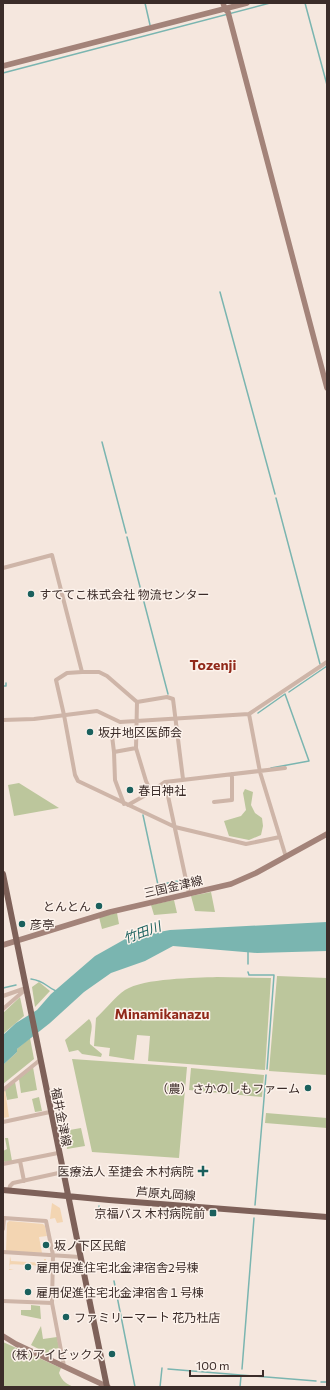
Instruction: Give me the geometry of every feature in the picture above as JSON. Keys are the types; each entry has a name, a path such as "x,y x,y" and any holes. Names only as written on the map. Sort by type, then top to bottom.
{"main road":[{"name":"福井金津線","path":"3,874 58,1153 107,1387"},
{"name":"芦原丸岡線","path":"6,1190 327,1217"}],"street":[{"path":"3,66 226,11 247,3"},
{"path":"226,11 327,388"},
{"path":"3,568 52,555 82,672"},
{"path":"3,720 97,711 120,722 249,714 327,662"},
{"path":"152,792 146,781 136,748 137,702 107,676 100,672 68,673 56,680 64,715 74,775 78,781 175,827 246,844 280,837"},
{"path":"137,702 167,697 173,699 177,719 183,778"},
{"path":"249,714 260,772 286,857"},
{"path":"112,736 115,780 126,804"},
{"path":"114,752 136,748"},
{"path":"126,804 152,792 165,782 183,778 260,772 285,768"},
{"path":"214,802 232,800 232,774"},
{"path":"165,782 189,894"},
{"name":"三国金津線","path":"3,945 110,912 231,884 286,857 327,834"},
{"path":"3,996 26,990"},
{"path":"3,1009 26,990"},
{"path":"3,1090 40,1060"},
{"path":"3,1122 50,1112"},
{"path":"3,1164 58,1153"},
{"path":"20,1161 24,1181"},
{"path":"6,1190 13,1183 62,1172"},
{"path":"3,1229 4,1218 46,1221 53,1255 52,1303 64,1366"},
{"path":"3,1252 80,1257"},
{"path":"3,1301 52,1303"},
{"path":"3,1336 16,1344 107,1387"}],"green space":[{"path":"19,783 59,808 14,816 8,785"},
{"path":"245,789 253,792 251,805 255,813 262,818 263,826 261,835 249,840 229,836 224,821 241,816 246,810 243,793"},
{"path":"211,892 215,912 195,911 191,896"},
{"path":"174,900 177,913 154,915 151,905"},
{"path":"117,913 119,924 102,929 99,917"},
{"path":"277,976 327,978 327,1075 269,1071"},
{"path":"183,978 271,978 265,1070 148,1061 150,1036 137,1035 134,1060 109,1056 110,1048 94,1046 96,1018 125,990 144,983 157,981"},
{"path":"39,982 50,991 35,1007 32,987"},
{"path":"20,997 24,1016 3,1034 3,1013"},
{"path":"89,1019 92,1025 90,1044 102,1054 101,1057 82,1054 78,1050 69,1052 65,1040"},
{"path":"30,1038 34,1059 3,1084 3,1065 17,1052 17,1049"},
{"path":"72,1059 187,1067 179,1158 92,1152"},
{"path":"33,1067 37,1090 21,1093 19,1079"},
{"path":"191,1068 264,1075 262,1097 189,1090"},
{"path":"15,1082 18,1098 7,1100 5,1090"},
{"path":"39,1097 42,1111 35,1112 32,1099"},
{"path":"266,1113 327,1118 327,1128 265,1123"},
{"path":"81,1128 85,1146 67,1149 64,1131"},
{"path":"5,1138 8,1138 12,1161 3,1161 3,1151 7,1149"},
{"path":"31,1305 40,1306 41,1319 21,1315 21,1310 31,1310"},
{"path":"41,1326 43,1339 57,1337 59,1348 49,1350 50,1355 31,1345"},
{"path":"3,1342 61,1368 59,1373 63,1380 67,1384 75,1387 3,1387"}],"sand":[{"path":"5,1090 9,1117 3,1118 3,1091"},
{"path":"52,1203 60,1208 63,1222 57,1223 55,1218 50,1219"},
{"path":"9,1221 43,1224 45,1226 47,1236 39,1237 42,1253 6,1251 7,1223"},
{"path":"10,1256 11,1261 44,1263 44,1259 46,1259 46,1266 9,1264"}],"water":[{"path":"327,922 327,951 257,953 173,946 145,961 111,973 84,992 50,1023 17,1049 17,1052 3,1065 3,1035 16,1023 37,1010 51,994 95,956 127,938 170,930"}],"waterway":[{"path":"145,3 150,25"},
{"path":"3,73 270,3"},
{"path":"305,3 327,85"},
{"path":"220,292 275,494"},
{"path":"102,442 126,533"},
{"path":"276,498 320,664"},
{"path":"127,537 168,694"},
{"path":"289,692 327,666"},
{"path":"3,686 6,686 6,683"},
{"path":"258,713 285,694 309,761 271,768"},
{"path":"143,815 158,885 183,880"},
{"path":"188,879 190,886"},
{"path":"248,952 248,964"},
{"path":"248,972 249,975 274,975 267,1069"},
{"path":"31,979 42,982 56,991"},
{"path":"3,988 16,985"},
{"path":"255,1205 266,1075"},
{"path":"99,1206 101,1216"},
{"path":"242,1369 254,1218"},
{"path":"114,1281 135,1387"},
{"path":"160,1387 162,1368"},
{"path":"168,1369 316,1381"},
{"path":"240,1387 241,1376"},
{"path":"321,1382 327,1382"}],"place":[{"name":"すててこ株式会社 物流センター","path":"31,594"},
{"name":"坂井地区医師会","path":"90,732"},
{"name":"春日神社","path":"130,790"},
{"name":"とんとん","path":"99,906"},
{"name":"彦亭","path":"22,924"},
{"name":"（農）さかのしもファーム","path":"308,1088"},
{"name":"医療法人 至捷会 木村病院","path":"203,1171"},
{"name":"京福バス 木村病院前","path":"213,1213"},
{"name":"坂ノ下区民館","path":"46,1245"},
{"name":"雇用促進住宅北金津宿舎2号棟","path":"28,1267"},
{"name":"雇用促進住宅北金津宿舎１号棟","path":"28,1292"},
{"name":"ファミリーマート 花乃杜店","path":"66,1317"},
{"name":"(株)アイビックス","path":"112,1354"}],"district":[{"name":"Tozenji","path":"213,664"},
{"name":"Minamikanazu","path":"162,1013"}],"water label":[{"name":"竹田川","path":"142,932"}]}
